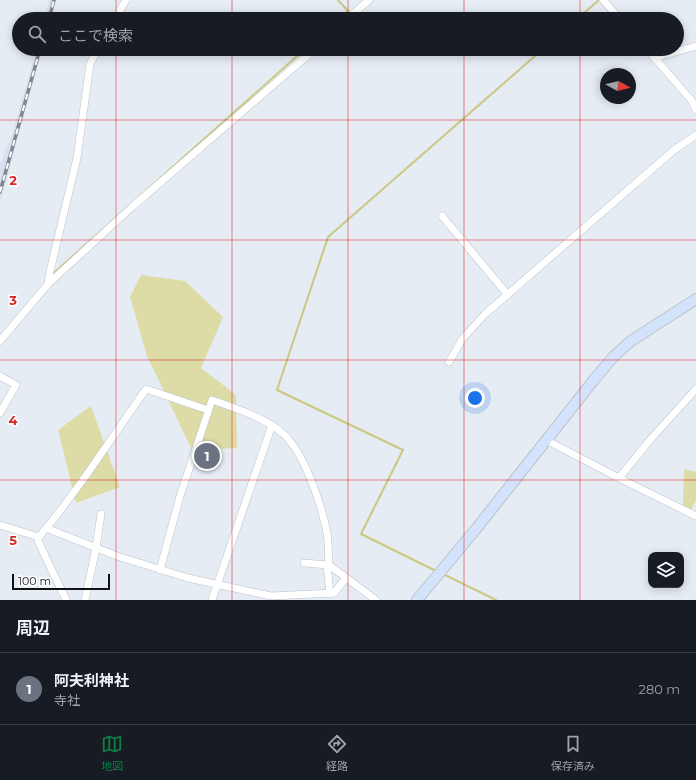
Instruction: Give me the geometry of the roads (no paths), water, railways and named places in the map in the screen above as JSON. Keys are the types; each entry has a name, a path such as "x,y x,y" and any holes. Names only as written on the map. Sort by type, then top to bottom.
{"street":[{"path":"119,12 126,0"},
{"path":"356,12 369,0"},
{"path":"604,0 614,12"},
{"path":"684,49 696,46"},
{"path":"48,284 77,158 90,64 94,56"},
{"path":"0,341 48,284 138,202 307,56"},
{"path":"661,56 654,58 692,101 696,110"},
{"path":"449,362 463,338 485,314 668,155 696,135"},
{"path":"442,216 508,295"},
{"path":"417,600 476,529 614,356 631,341 696,299"},
{"path":"0,376 16,385 0,413"},
{"path":"66,600 38,541 39,537 81,483 146,389 208,410"},
{"path":"619,478 650,440 694,394"},
{"path":"160,570 180,496 212,400 243,411 272,425 283,433 294,446 306,469 326,529 328,565 333,596"},
{"path":"212,600 272,425"},
{"path":"546,440 696,516"},
{"path":"85,600 96,548 101,514"},
{"path":"0,525 39,537"},
{"path":"46,528 96,548 188,578 271,596 333,596"},
{"path":"304,563 328,565 376,600"},
{"path":"333,596 346,578"}],"waterway":[{"path":"338,0 348,11 347,12"},
{"path":"585,12 599,0"},
{"path":"55,272 297,56"},
{"path":"438,572 361,534 403,450 277,390 328,237 535,56"},
{"path":"443,574 496,600"}],"railway":[{"path":"51,12 54,0"},
{"path":"0,192 38,56"}],"place":[{"name":"阿夫利神社","path":"207,456"}]}
